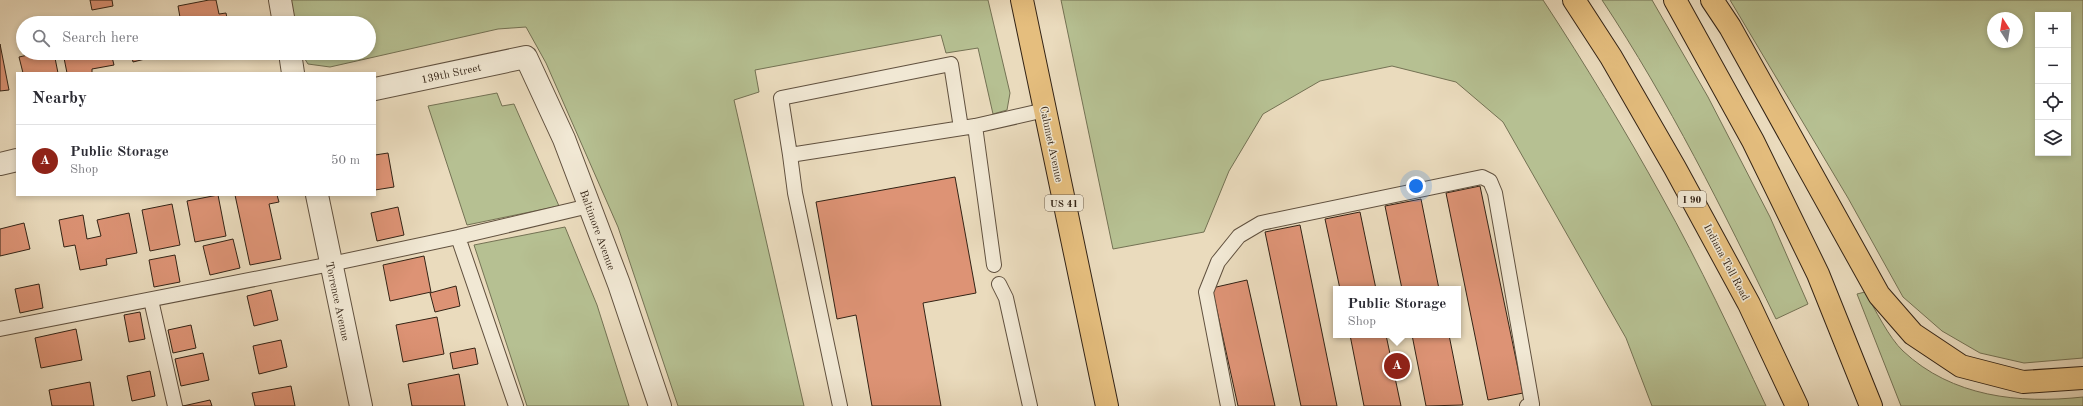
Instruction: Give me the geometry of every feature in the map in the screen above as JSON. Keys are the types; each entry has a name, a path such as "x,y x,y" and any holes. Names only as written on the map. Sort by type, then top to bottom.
{"main road":[{"name":"Calumet Avenue","path":"1022,0 1107,406"},
{"name":"Indiana Toll Road","path":"1574,0 1611,57 1675,168 1749,304 1797,406"},
{"path":"1675,0 1754,141 1818,274 1871,406"},
{"path":"1712,0 1738,40 1879,295 1913,334 1961,366 2023,382 2083,378"}],"street":[{"path":"280,0 283,16"},
{"name":"139th Street","path":"376,89 526,57"},
{"name":"Baltimore Avenue","path":"526,57 564,139 660,406"},
{"path":"291,60 293,72"},
{"path":"0,164 16,160"},
{"name":"Torrence Avenue","path":"317,196 361,406"}],"lane":[{"path":"840,406 795,193 781,98 951,64 960,128"},
{"path":"790,155 975,126 1045,110"},
{"path":"975,126 994,265"},
{"path":"1228,406 1206,292 1218,262 1239,236 1262,223 1482,177 1490,181 1495,193 1532,404 1527,406"},
{"path":"0,329 331,264 458,237 589,206"},
{"path":"458,237 516,406"},
{"path":"999,284 1006,298 1030,406"},
{"path":"151,300 175,406"}],"green space":[{"path":"290,0 988,0 1010,93 1007,110 993,114 978,48 946,53 941,35 755,70 759,92 734,100 804,406 678,406 618,227 546,63 526,27 498,29 376,57 376,16 293,16"},
{"path":"1061,0 1543,0 1604,97 1662,197 1729,327 1766,406 1652,406 1626,338 1503,122 1456,82 1392,66 1320,81 1263,114 1229,171 1204,232 1113,249"},
{"path":"1602,0 1652,0 1708,97 1770,217 1808,304 1776,319 1736,237 1673,117 1627,38"},
{"path":"1730,0 2083,0 2083,358 2024,363 1980,353 1942,331 1903,297 1848,198"},
{"path":"305,60 361,60 330,67 308,64"},
{"path":"497,93 502,106 514,104 559,206 467,225 428,106"},
{"path":"565,227 597,305 629,406 527,406 474,245"},
{"path":"1865,292 1887,331 1903,351 1922,366 1943,379 1965,388 2011,398 2059,399 2083,397 2083,406 1901,406 1857,294"}],"building":[{"path":"90,0 112,0 113,6 92,10"},
{"path":"216,0 219,14 226,13 227,16 180,16 178,6"},
{"path":"0,44 9,90 0,91"},
{"path":"20,60 55,60 58,72 23,72"},
{"path":"64,60 113,60 114,65 92,69 92,72 67,72"},
{"path":"388,153 394,187 376,190 376,155"},
{"path":"955,177 976,293 923,303 941,406 872,406 856,315 837,319 816,202"},
{"path":"1480,186 1523,393 1488,400 1446,193"},
{"path":"218,196 226,236 195,242 187,201"},
{"path":"235,196 277,196 279,202 269,204 281,259 250,265"},
{"path":"1421,199 1438,286 1401,286 1385,206"},
{"path":"172,204 180,245 150,251 142,210"},
{"path":"398,207 404,235 377,241 371,213"},
{"path":"1360,212 1375,286 1339,286 1325,219"},
{"path":"129,213 137,253 106,259 107,265 80,270 75,245 64,247 59,220 83,215 87,239 101,236 97,220"},
{"path":"24,223 30,249 0,256 0,229"},
{"path":"1300,225 1337,406 1301,406 1265,232"},
{"path":"233,239 240,268 210,275 203,246"},
{"path":"175,255 180,282 154,287 149,260"},
{"path":"424,256 431,292 390,301 383,265"},
{"path":"1247,280 1275,406 1238,406 1212,288"},
{"path":"39,284 43,308 20,313 15,289"},
{"path":"456,286 460,306 435,312 430,293"},
{"path":"271,290 278,320 254,326 247,296"},
{"path":"140,312 145,339 129,342 124,315"},
{"path":"437,317 444,354 403,362 396,325"},
{"path":"191,325 196,348 173,353 168,330"},
{"path":"76,329 82,360 41,368 35,338"},
{"path":"1351,338 1387,338 1401,406 1364,406"},
{"path":"1413,338 1450,338 1463,405 1426,406"},
{"path":"281,340 287,367 259,374 253,346"},
{"path":"475,348 478,364 453,369 450,353"},
{"path":"203,353 209,380 181,386 175,359"},
{"path":"150,371 155,396 132,401 127,376"},
{"path":"459,374 465,406 412,406 408,384"},
{"path":"90,382 94,406 52,406 49,390"},
{"path":"291,386 295,406 255,406 252,393"},
{"path":"210,400 212,406 183,406"}],"place":[{"name":"Public Storage","path":"1397,366"}]}
